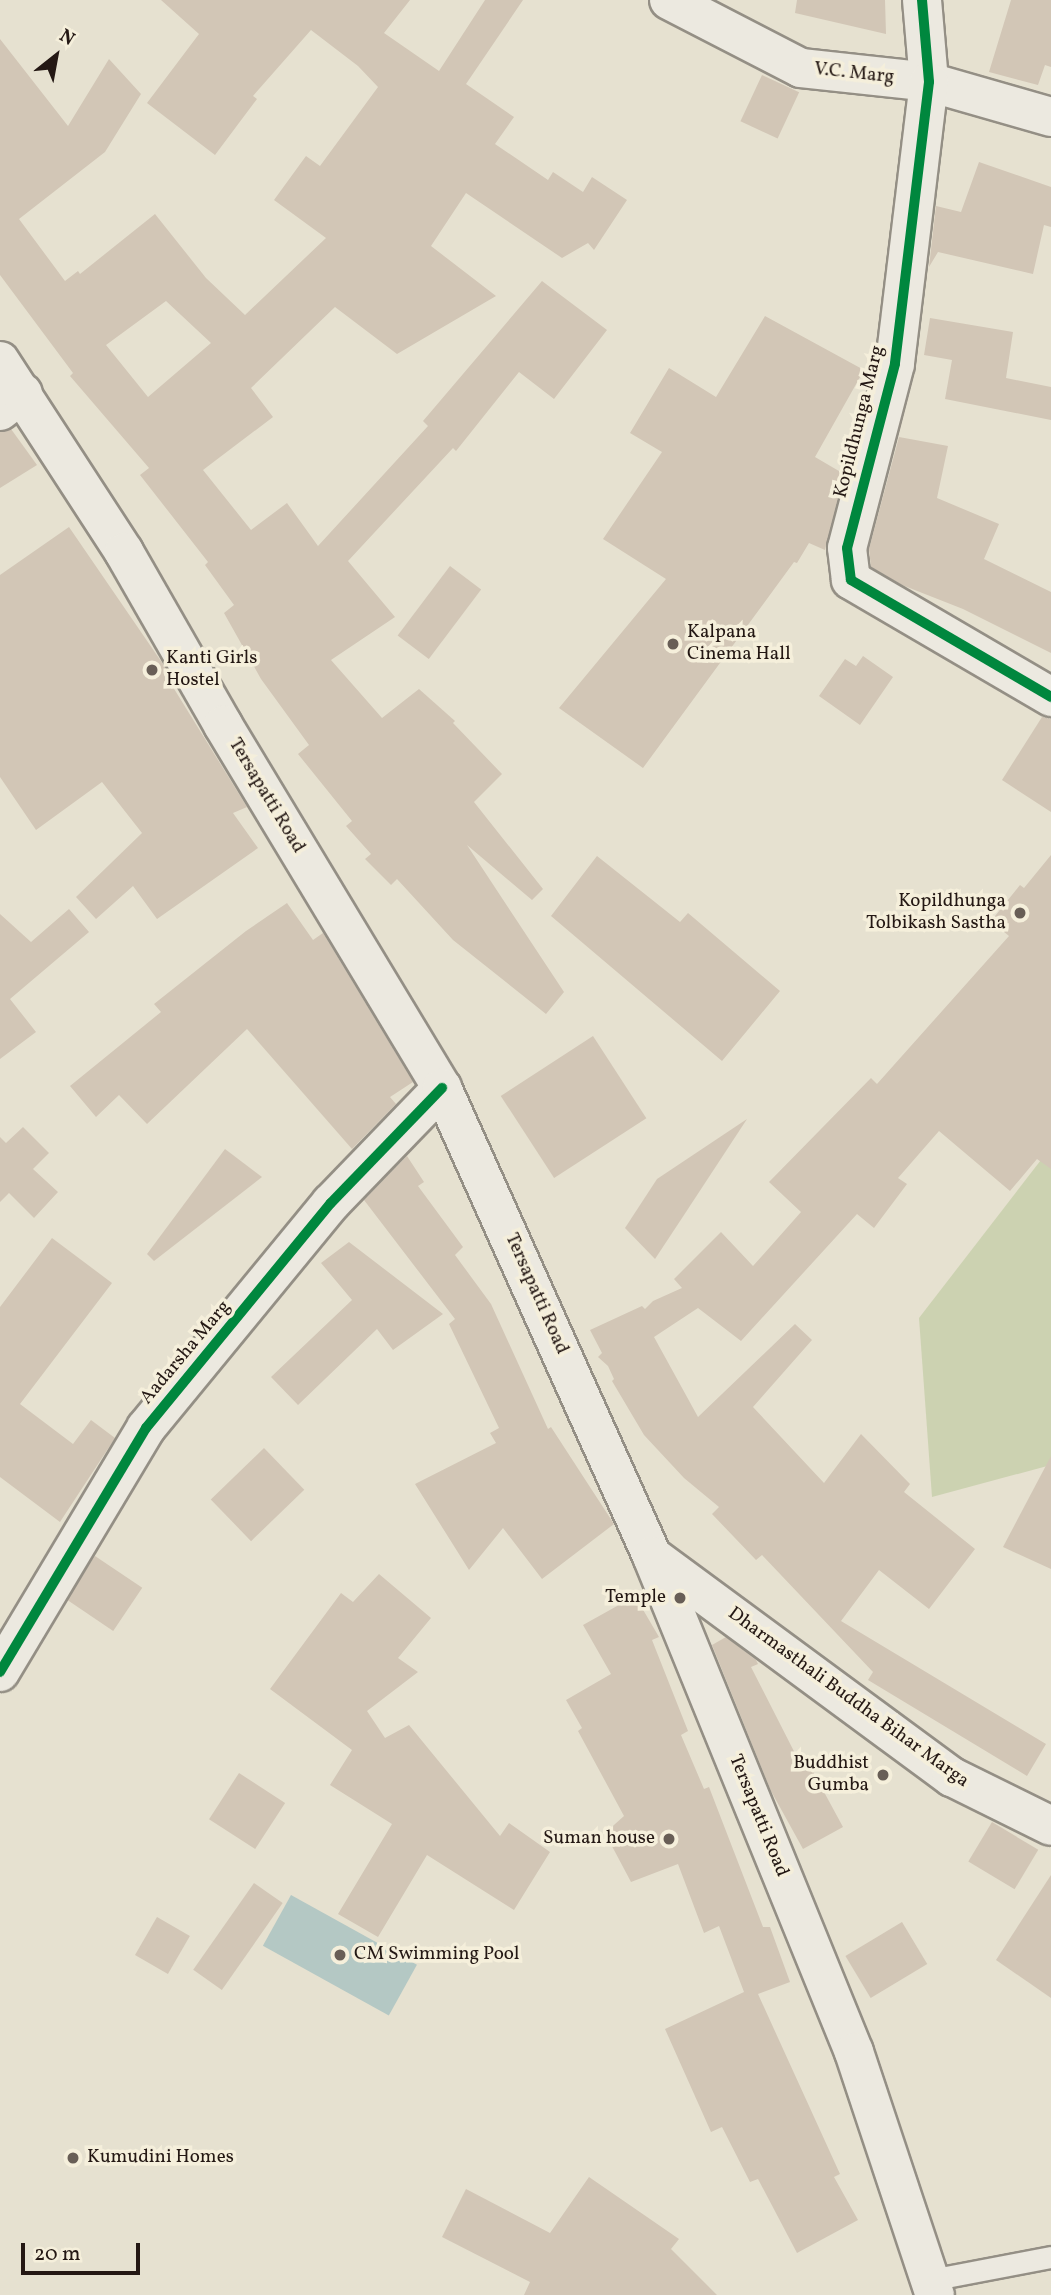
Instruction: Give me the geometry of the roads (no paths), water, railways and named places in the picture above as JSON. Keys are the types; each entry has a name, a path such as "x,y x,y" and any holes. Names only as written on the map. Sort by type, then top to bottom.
{"main road":[{"name":"V.C. Marg","path":"669,0 801,68 929,82 1051,117"},
{"name":"Kopildhunga Marg","path":"922,0 929,82 895,364 846,548 851,580 1051,697"},
{"name":"Tersapatti Road","path":"0,361 12,402 124,552 223,725 442,1088 652,1556 854,2052 932,2287"},
{"name":"Aadarsha Marg","path":"0,1672 146,1428 331,1203 442,1088"},
{"name":"Dharmasthali Buddha Bihar Marga","path":"652,1556 951,1777 1051,1826"}],"lane":[{"path":"932,2287 1051,2257"}],"place":[{"name":"Kalpana Cinema Hall","path":"673,644"},
{"name":"Kanti Girls Hostel","path":"152,670"},
{"name":"Kopildhunga Tolbikash Sastha","path":"1020,913"},
{"name":"Temple","path":"680,1598"},
{"name":"Buddhist Gumba","path":"883,1775"},
{"name":"Suman house","path":"669,1839"},
{"name":"CM Swimming Pool","path":"340,1955"},
{"name":"Kumudini Homes","path":"73,2158"}]}
